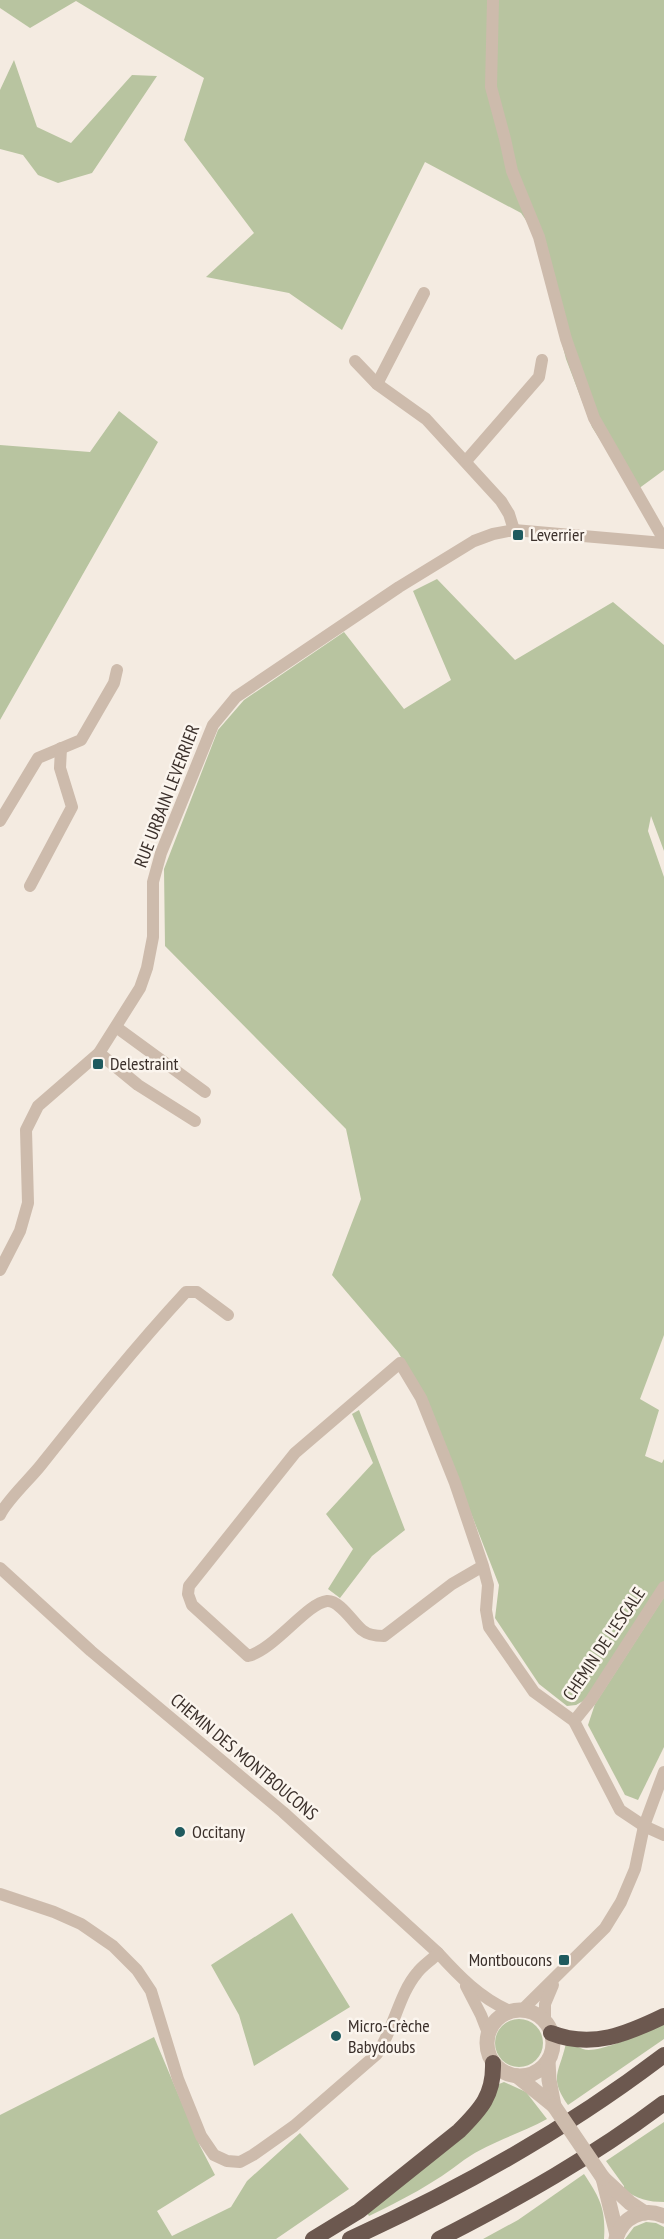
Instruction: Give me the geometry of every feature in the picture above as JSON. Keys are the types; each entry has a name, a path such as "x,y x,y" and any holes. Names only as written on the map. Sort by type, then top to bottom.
{"highway":[{"path":"548,2027 576,2041 602,2039 630,2031 664,2016"},
{"path":"350,2239 416,2209 539,2141 664,2055"},
{"path":"313,2239 359,2211 459,2131 473,2117 489,2094 493,2078 493,2063"},
{"path":"439,2239 499,2208 564,2170 664,2103"}],"street":[{"path":"493,0 491,87 506,139 512,171 539,237 566,339 594,418 664,541"},
{"path":"377,384 424,293"},
{"path":"466,461 539,377 542,360"},
{"path":"355,361 377,384 426,418 501,501 509,514 514,530"},
{"name":"RUE URBAIN LEVERRIER","path":"0,1269 20,1231 28,1203 26,1130 38,1106 99,1053 140,988 147,968 153,937 153,882 161,853 213,725 236,697 399,587 474,541 514,530 664,541"},
{"path":"0,821 38,758 81,740 114,683 117,670"},
{"path":"30,886 72,807 60,768 61,748"},
{"path":"116,1027 205,1092"},
{"path":"99,1053 138,1085 195,1121"},
{"path":"0,1515 143,1339 186,1292 197,1292 228,1315"},
{"path":"483,1566 452,1584 384,1636 375,1636 363,1631 348,1613 330,1601 325,1601 259,1654 248,1656 192,1605 188,1594 189,1586 295,1453 400,1363 421,1398 455,1483 483,1566 488,1586 486,1610 489,1627 534,1692 574,1721 620,1810 644,1826 664,1835"},
{"name":"CHEMIN DES MONTBOUCONS","path":"0,1569 91,1651 283,1812 438,1953 460,1977 482,1995 516,2010"},
{"name":"CHEMIN DE L'ESCALE","path":"574,1721 591,1700 664,1587"},
{"path":"645,2213 630,2203 603,2178 554,2106 518,2076 506,2073 493,2063 488,2052 488,2033 496,2019 516,2010 555,1978 605,1928 621,1902 634,1869 644,1826 664,1772"},
{"path":"0,1894 54,1912 81,1924 113,1946 136,1970 151,1991 178,2079 201,2136 214,2155 227,2161 240,2162 269,2144 334,2093 377,2054 387,2040 406,1991 416,1973 438,1953"},
{"name":"CHEMIN DES MONTBOUCONS","path":"460,1977 488,2033"},
{"path":"554,2106 548,2061 553,2047 545,2004 555,1978"},
{"path":"516,2010 535,2013 548,2027"},
{"path":"518,2076 535,2072 548,2061"},
{"path":"603,2178 616,2237"},
{"path":"616,2237 625,2222 634,2216 645,2213 664,2216"}],"green space":[{"path":"0,0 664,0 664,470 634,492 592,427 566,359 534,232 521,213 425,162 342,330 289,293 206,277 254,233 184,140 204,78 76,1 30,28 0,8"},
{"path":"14,60 37,127 71,143 132,75 157,76 92,173 58,183 38,175 23,155 0,149 0,90"},
{"path":"119,411 158,442 0,720 0,445 90,452"},
{"path":"437,579 515,660 613,602 664,645 664,851 651,816 648,831 664,877 664,1335 640,1399 659,1410 645,1456 662,1463 664,1459 664,1583 585,1700 576,1705 567,1706 539,1684 495,1618 499,1585 428,1403 398,1352 332,1275 361,1199 346,1129 165,946 164,869 218,730 244,700 344,632 404,709 451,680 413,591"},
{"path":"359,1410 405,1530 372,1556 340,1598 328,1589 353,1549 326,1514 373,1463 352,1414"},
{"path":"664,1597 664,1747 638,1800 625,1795 588,1725 595,1704"},
{"path":"292,1913 350,2007 254,2066 239,2015 211,1965"},
{"path":"514,2019 524,2019 536,2026 543,2038 543,2048 536,2060 524,2067 514,2067 499,2056 495,2048 495,2038 506,2023"},
{"path":"664,2024 664,2039 568,2105 558,2088 557,2081 566,2043 590,2050 623,2041"},
{"path":"154,2037 200,2146 215,2175 157,2211 172,2236 231,2207 247,2181 300,2133 349,2189 276,2239 0,2239 0,2115"},
{"path":"504,2082 526,2092 547,2119 484,2148 430,2184 369,2216 367,2213 466,2135 499,2084"},
{"path":"664,2122 664,2202 648,2201 624,2189 606,2161"},
{"path":"584,2174 601,2204 604,2239 483,2239 518,2220"},
{"path":"646,2222 664,2227 664,2239 625,2239 634,2227"}],"place":[{"name":"Leverrier","path":"518,535"},
{"name":"Delestraint","path":"98,1064"},
{"name":"Occitany","path":"180,1832"},
{"name":"Montboucons","path":"564,1960"},
{"name":"Micro-Crèche Babydoubs","path":"336,2036"}]}
